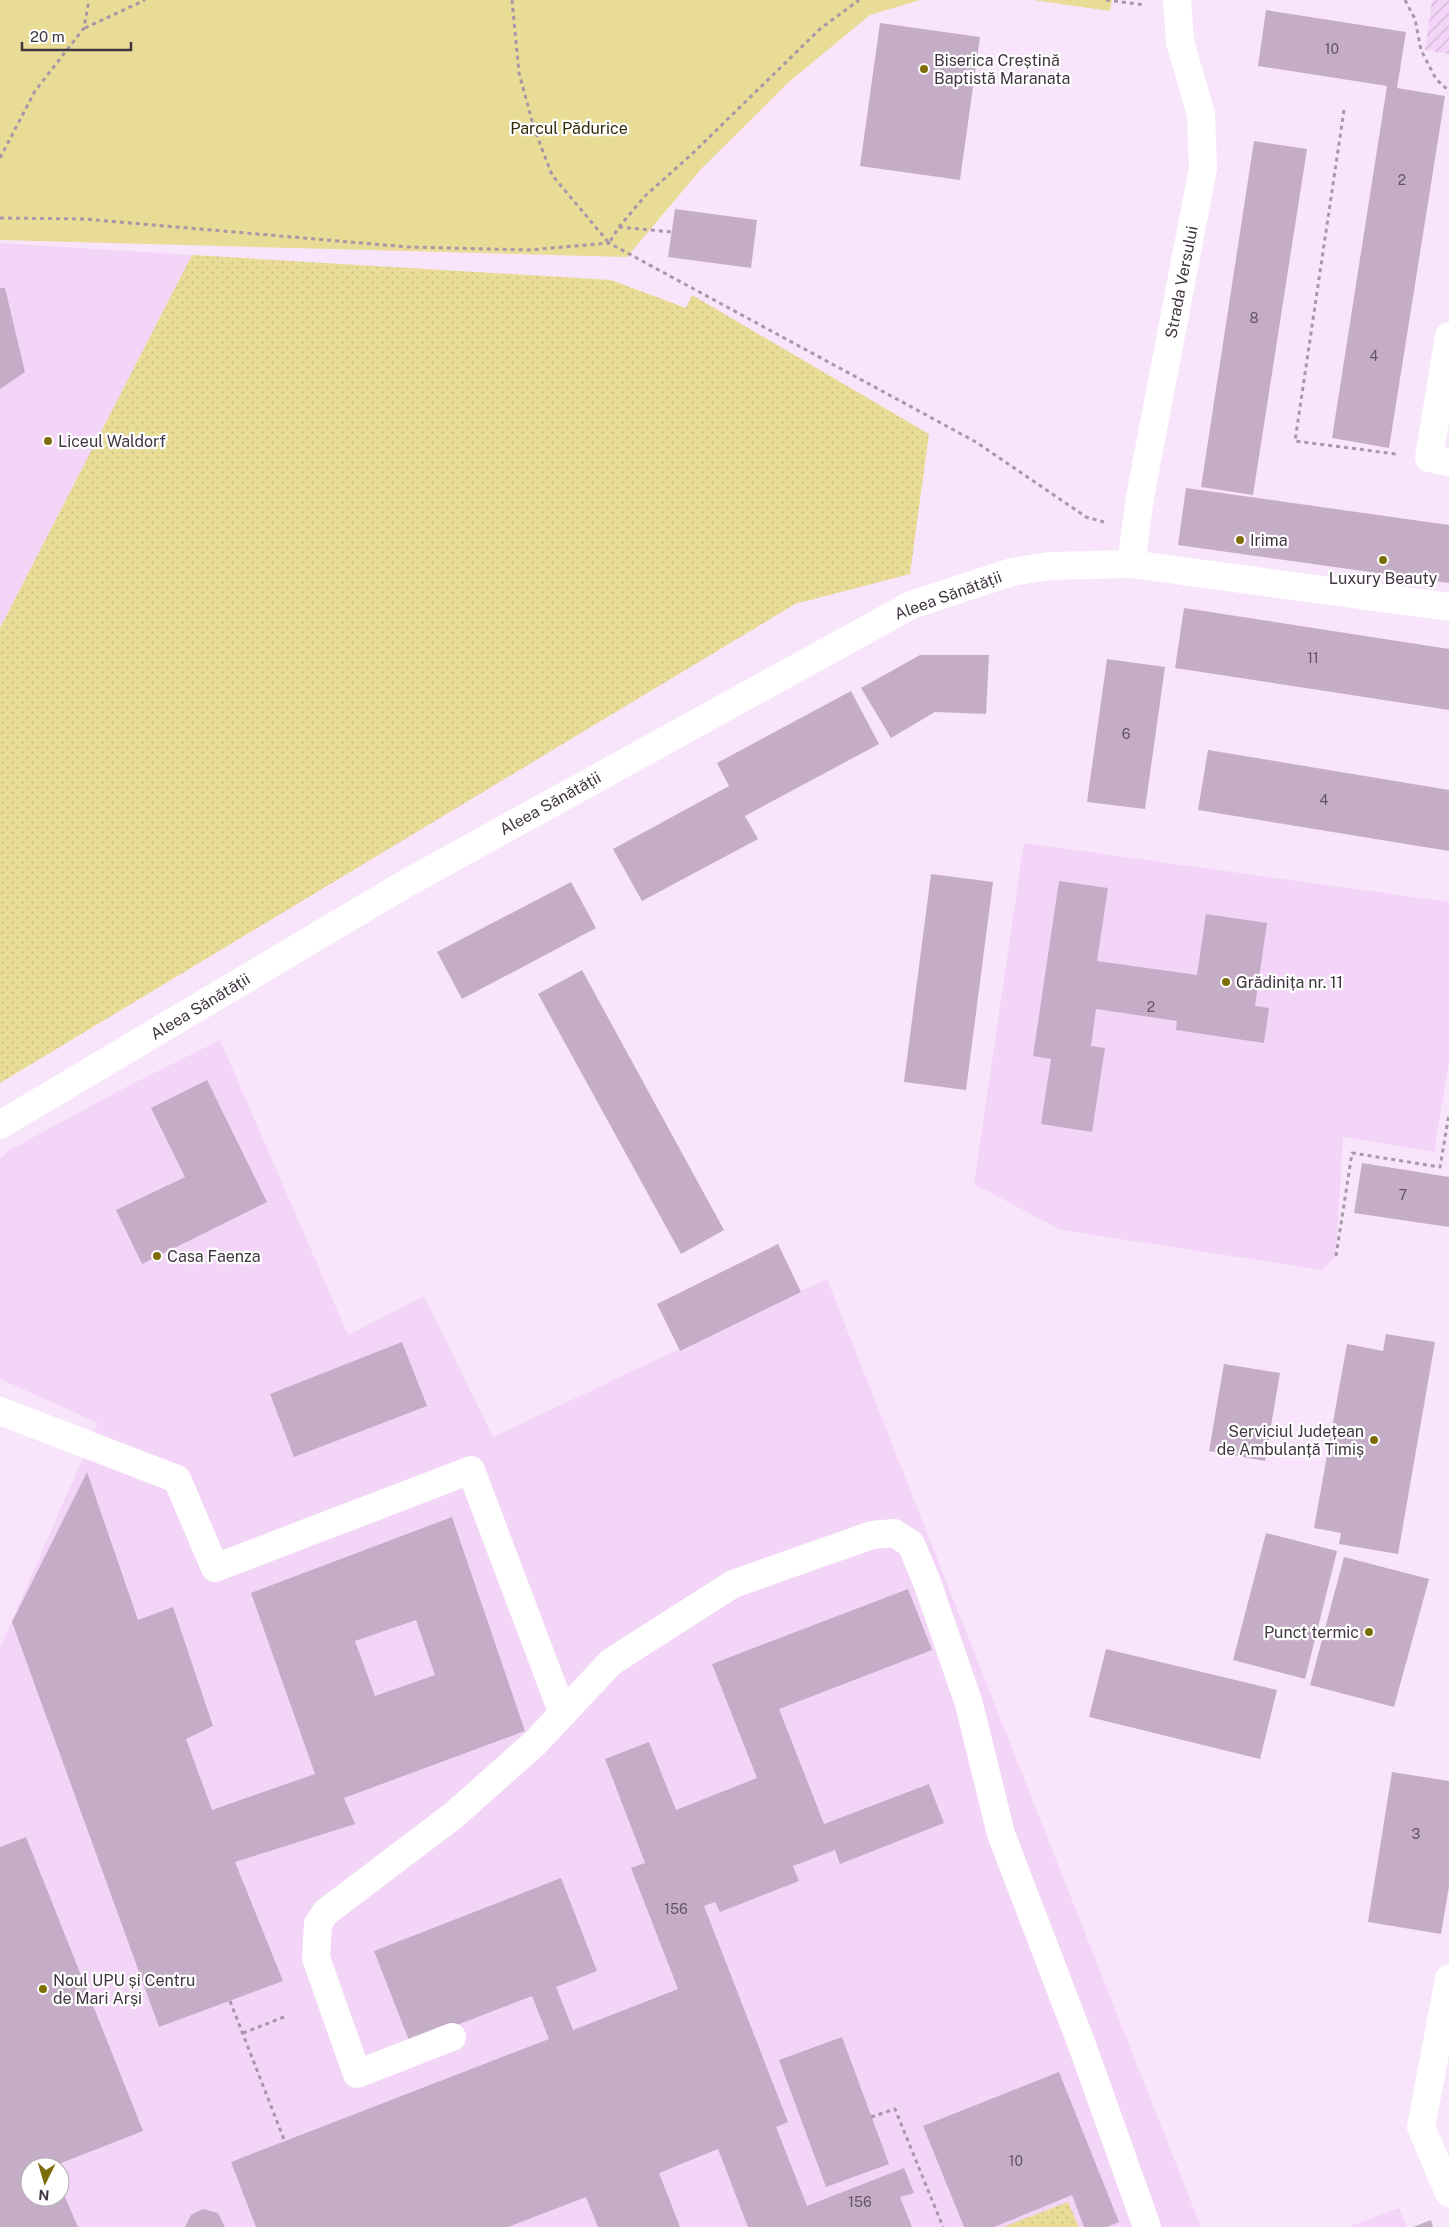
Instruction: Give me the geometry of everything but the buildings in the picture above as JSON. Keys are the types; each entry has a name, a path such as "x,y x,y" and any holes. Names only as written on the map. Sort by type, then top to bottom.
{"street":[{"name":"Strada Versului","path":"1131,564 1134,530 1203,168 1201,114 1180,42 1177,0"},
{"path":"1439,460 1449,336"},
{"name":"Aleea Sănătății","path":"0,1125 405,884 906,608 1012,572 1049,566 1131,564 1449,607"},
{"path":"0,1411 177,1479 216,1568 472,1470 563,1714"},
{"path":"452,2037 357,2074 316,1958 318,1924 326,1912 454,1815 535,1743 611,1662 733,1584 872,1535 894,1533 911,1544 928,1585 969,1704 1001,1834 1082,2045 1147,2227"},
{"path":"1449,1979 1421,2127 1449,2194"}],"path":[{"path":"0,158 35,91 84,28 90,0"},
{"path":"84,28 145,0"},
{"path":"512,0 520,73 534,128 552,175 609,243 976,442 1086,517 1134,530"},
{"path":"609,243 619,227 645,196 692,154 820,29 859,0"},
{"path":"1106,0 1122,3"},
{"path":"1406,0 1415,19 1421,50 1436,78 1449,91"},
{"path":"1344,110 1295,441 1439,460"},
{"path":"0,218 84,218 408,247 529,250 609,243"},
{"path":"619,227 672,232"},
{"path":"1336,1256 1352,1154 1440,1167 1449,1114"},
{"path":"230,2002 285,2142"},
{"path":"242,2033 284,2017"},
{"path":"871,2117 895,2109 943,2227"}],"shaded area":[{"path":"1432,0 1449,0 1449,54 1425,50"},
{"name":"Liceul Waldorf","path":"0,243 192,255 0,628"},
{"name":"Grădinița nr. 11","path":"1024,843 1449,902 1449,1061 1434,1152 1343,1137 1336,1256 1322,1270 1061,1230 974,1184"},
{"path":"220,1040 348,1335 424,1296 493,1437 827,1279 1201,2227 0,2227 0,1648 98,1423 0,1379 0,1159 8,1151 128,1086"},
{"path":"1399,2208 1407,2227 1348,2227"}],"green space":[{"name":"Parcul Pădurice","path":"0,0 920,0 870,15 790,81 701,169 627,257 0,240"},
{"path":"1033,0 1112,0 1110,11"},
{"path":"192,255 611,280 686,308 692,295 929,434 910,574 795,604 0,1083 0,628"},
{"path":"1068,2202 1079,2227 1003,2227"}],"place":[{"name":"Biserica Creștină Baptistă Maranata","path":"924,69"},
{"name":"Liceul Waldorf","path":"48,441"},
{"name":"Irima","path":"1240,540"},
{"name":"Luxury Beauty","path":"1383,560"},
{"name":"Grădinița nr. 11","path":"1226,982"},
{"name":"Casa Faenza","path":"157,1256"},
{"name":"Serviciul Județean de Ambulanță Timiș","path":"1374,1440"},
{"name":"Punct termic","path":"1369,1632"},
{"name":"Noul UPU și Centru de Mari Arși","path":"43,1989"}]}
